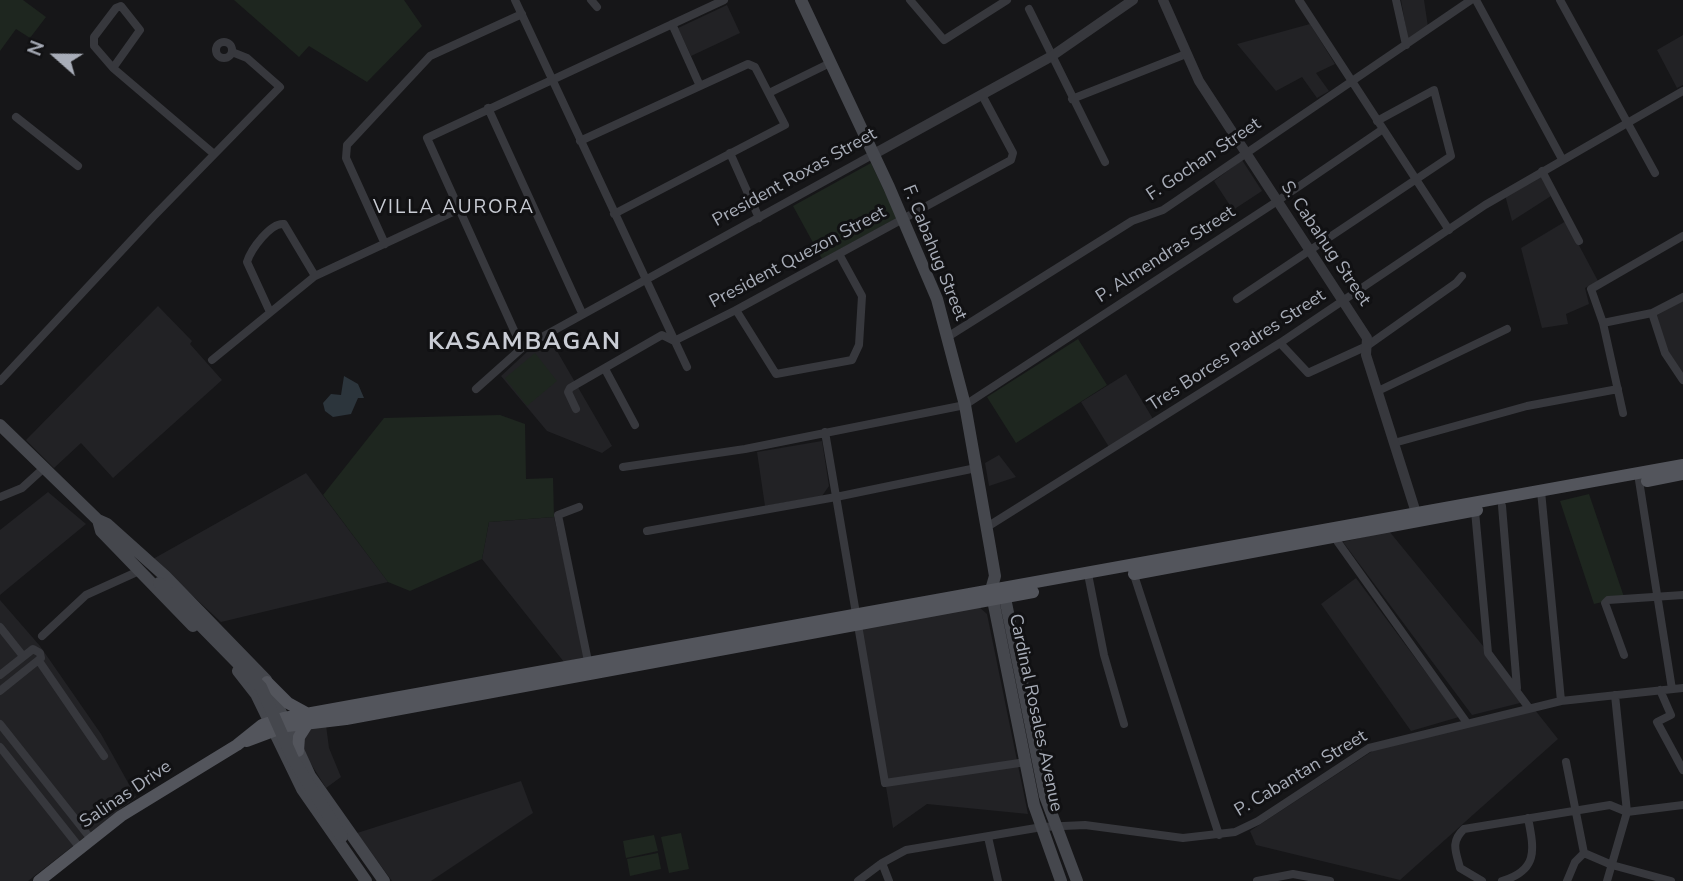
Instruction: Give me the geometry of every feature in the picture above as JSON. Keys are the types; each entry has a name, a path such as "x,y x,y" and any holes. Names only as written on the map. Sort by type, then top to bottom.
{"main road":[{"name":"F. Cabahug Street","path":"801,0 903,219 949,336 965,405 998,594"},
{"path":"0,425 98,520 261,687 293,759 342,836 375,881"},
{"path":"1639,478 1683,465"},
{"path":"1417,517 1639,478 1683,474"},
{"path":"1417,517 1475,511 1542,495"},
{"name":"Salinas Drive","path":"39,881 121,816 237,745 285,722 1417,517"},
{"path":"98,520 101,531 253,689 302,789 366,881"},
{"path":"98,520 165,576 288,703 308,718 299,737 299,754"},
{"name":"Cardinal Rosales Avenue","path":"998,594 1026,762 1042,827 1061,881"},
{"name":"Cardinal Rosales Avenue","path":"998,594 1045,796 1077,881"},
{"path":"253,689 262,689 267,681"},
{"path":"267,681 299,754 321,792 384,881"},
{"path":"289,765 291,758 299,754"}],"street":[{"path":"515,0 687,367"},
{"path":"522,348 427,141 430,135 724,0"},
{"path":"911,0 944,40 1007,0"},
{"name":"President Roxas Street","path":"476,389 522,348 1052,56 1133,0"},
{"name":"S. Cabahug Street","path":"1163,0 1185,54 1244,153 1367,338 1366,355 1417,517"},
{"path":"1299,0 1449,230"},
{"path":"1396,0 1406,45"},
{"name":"F. Gochan Street","path":"949,336 1132,221 1163,210 1471,0"},
{"path":"1476,0 1562,159"},
{"path":"1560,0 1654,173"},
{"path":"113,68 140,30 139,24 121,6 116,8 93,42 113,68 137,85 214,154"},
{"path":"1029,9 1105,162"},
{"path":"385,244 346,158 347,145 430,56 522,14"},
{"path":"672,24 700,86"},
{"path":"0,381 214,154 281,87 247,58 232,52"},
{"path":"1072,99 1185,54"},
{"path":"769,93 830,62"},
{"path":"580,142 748,64 755,67 785,125 614,214"},
{"path":"1237,299 1451,156 1435,92 1432,90 1377,121"},
{"name":"Tres Borces Padres Street","path":"987,527 1280,343 1542,171 1683,92"},
{"name":"President Quezon Street","path":"576,409 568,392 573,386 662,335 674,341 736,310 1013,157 982,95"},
{"path":"488,108 582,313"},
{"path":"16,117 78,166"},
{"name":"P. Almendras Street","path":"965,405 1383,129"},
{"path":"730,153 759,218"},
{"path":"1542,171 1579,241"},
{"path":"212,360 315,276 457,210"},
{"path":"270,312 247,262 249,255 275,225 284,224 315,276"},
{"path":"1623,413 1603,323 1591,289 1683,236"},
{"path":"736,310 776,374 852,360 859,345 862,296 839,254"},
{"path":"1280,343 1307,373 1367,346 1457,283 1462,276"},
{"path":"1603,323 1652,313 1683,297"},
{"path":"1652,313 1665,353 1683,380"},
{"path":"1378,391 1507,329"},
{"path":"605,369 635,425"},
{"path":"1394,443 1527,406 1618,389"},
{"path":"623,467 723,452 965,405"},
{"path":"825,432 885,783 1026,762"},
{"path":"0,497 22,488 45,467"},
{"path":"647,531 836,497 976,468"},
{"path":"1639,478 1672,689"},
{"path":"1542,495 1561,701"},
{"path":"1502,506 1517,690"},
{"path":"579,507 558,515 589,667"},
{"path":"1475,511 1488,653 1529,708"},
{"path":"1332,534 1466,723"},
{"path":"42,636 86,595 139,570"},
{"path":"1132,570 1219,835"},
{"path":"1088,578 1104,655 1124,724"},
{"path":"1624,655 1605,603 1608,600 1683,594"},
{"path":"0,627 23,656"},
{"path":"0,675 36,649 41,656 39,661 0,691"},
{"path":"39,661 104,756"},
{"name":"P. Cabantan Street","path":"858,881 882,863 906,850 1056,825 1085,825 1184,838 1219,835 1258,821 1369,748 1561,701 1683,688"},
{"path":"1660,690 1671,715 1657,722 1683,770"},
{"path":"1607,881 1627,812 1615,695"},
{"path":"0,724 91,839"},
{"path":"0,747 80,848"},
{"path":"1566,762 1584,853"},
{"path":"1482,881 1460,868 1454,845 1457,836 1473,827 1610,805 1627,812 1683,805"},
{"path":"1502,881 1522,872 1531,861 1534,851 1528,818"},
{"path":"988,837 998,881"},
{"path":"1584,853 1648,877 1671,881"},
{"path":"1567,881 1575,862 1584,853"},
{"path":"882,863 888,881"},
{"path":"1258,881 1293,874 1330,881"}],"shaded area":[{"path":"0,0 23,0 46,17 30,38 16,29 0,51"},
{"path":"234,0 404,0 422,26 367,82 309,46 299,57"},
{"path":"1401,0 1424,0 1428,27 1408,40"},
{"path":"727,5 740,33 691,56 678,28"},
{"path":"1310,24 1335,64 1316,73 1329,91 1317,98 1302,77 1276,91 1237,44"},
{"path":"1683,35 1683,85 1677,88 1657,50"},
{"path":"1242,160 1262,191 1233,210 1214,181"},
{"path":"871,163 897,218 822,259 793,206"},
{"path":"1542,175 1551,196 1512,221 1505,195"},
{"path":"1566,221 1598,281 1585,288 1589,304 1566,314 1568,324 1542,328 1521,248"},
{"path":"1683,300 1683,375 1667,353 1655,314"},
{"path":"158,306 192,341 190,344 222,380 113,478 81,443 54,468 26,440"},
{"path":"550,339 612,446 602,453 547,431 501,376 528,351"},
{"path":"1078,339 1107,385 1016,443 987,397"},
{"path":"535,353 557,381 527,406 505,378"},
{"path":"1126,374 1153,419 1109,447 1081,402"},
{"path":"344,376 358,384 364,398 358,398 351,414 333,417 325,411 323,403 331,394 341,395"},
{"path":"500,415 525,424 526,479 553,478 554,517 489,522 482,559 410,591 388,582 323,495 384,418"},
{"path":"822,441 829,486 822,496 765,506 757,452"},
{"path":"999,455 1016,477 989,486 985,463"},
{"path":"306,473 388,582 221,622 153,559"},
{"path":"48,492 86,524 0,595 0,530"},
{"path":"1589,494 1624,597 1594,604 1560,501"},
{"path":"554,517 586,657 564,662 482,559 489,522"},
{"path":"1389,531 1528,701 1472,715 1343,542"},
{"path":"1356,578 1459,717 1411,731 1321,604"},
{"path":"0,600 40,646 101,734 136,797 28,881 0,881"},
{"path":"978,606 987,614 1028,814 927,804 893,828 859,628"},
{"path":"1535,710 1558,739 1400,880 1256,845 1250,831 1374,750"},
{"path":"326,725 329,748 341,777 326,788 303,751 302,740 309,728"},
{"path":"521,781 533,813 431,881 392,881 357,833"},
{"path":"681,833 689,869 669,873 661,837"},
{"path":"654,835 658,851 626,858 623,841"},
{"path":"658,853 661,869 630,876 627,859"}],"district":[{"name":"VILLA AURORA","path":"454,208"},
{"name":"KASAMBAGAN","path":"525,343"}]}
